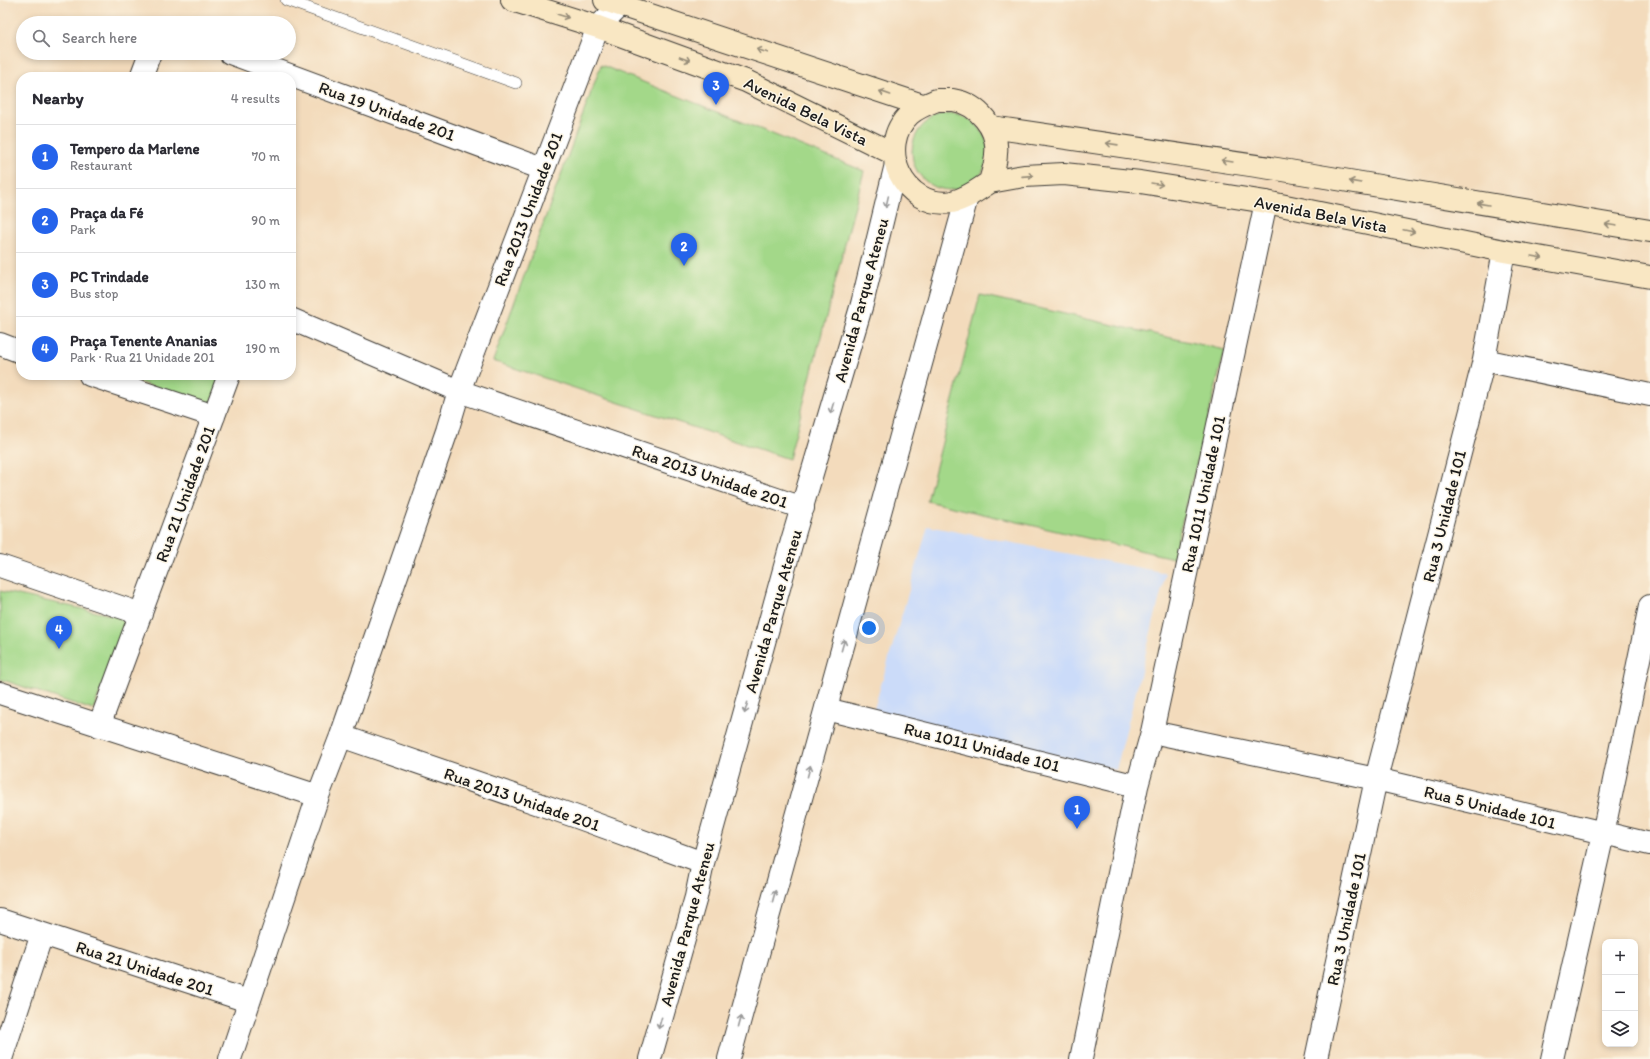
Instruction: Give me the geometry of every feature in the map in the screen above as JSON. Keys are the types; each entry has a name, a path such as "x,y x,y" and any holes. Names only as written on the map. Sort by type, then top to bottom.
{"main road":[{"name":"Avenida Bela Vista","path":"512,0 598,27 746,81 895,159"},
{"name":"Avenida Bela Vista","path":"617,2 922,105"},
{"path":"937,100 953,100 968,106 981,115 991,128 995,140 996,154 990,182 967,197 951,202 935,201 919,196 906,185 897,171 895,159 895,140 900,126 910,114 922,105 937,100"},
{"name":"Avenida Bela Vista","path":"991,128 1270,168 1650,231"},
{"name":"Avenida Bela Vista","path":"990,182 1024,176 1064,174 1140,182 1266,202 1504,251 1650,277"}],"street":[{"path":"598,27 617,2"},
{"name":"Rua 2013 Unidade 201","path":"230,1059 248,1001 318,796 341,736 448,431 459,391 598,27"},
{"path":"143,72 147,60"},
{"name":"Rua 19 Unidade 201","path":"249,60 281,72"},
{"name":"Rua 19 Unidade 201","path":"296,77 543,169"},
{"name":"Avenida Parque Ateneu","path":"650,1059 696,897 703,863 792,541 803,508 862,304 895,159"},
{"path":"729,1059 967,197"},
{"name":"Rua 1011 Unidade 101","path":"1081,1059 1137,786 1152,732 1266,202"},
{"name":"Rua 3 Unidade 101","path":"1316,1059 1376,779 1484,360 1504,251"},
{"path":"296,321 459,391"},
{"path":"0,344 16,350"},
{"path":"1484,360 1650,395"},
{"path":"105,380 214,416"},
{"name":"Rua 21 Unidade 201","path":"99,726 227,380"},
{"name":"Rua 2013 Unidade 201","path":"459,391 803,508"},
{"path":"0,566 141,614"},
{"path":"1552,1059 1603,834 1650,606"},
{"path":"0,693 318,796"},
{"name":"Rua 1011 Unidade 101","path":"826,708 1137,786"},
{"path":"1152,732 1376,779"},
{"name":"Rua 2013 Unidade 201","path":"341,736 574,816 703,863"},
{"name":"Rua 5 Unidade 101","path":"1376,779 1650,844"},
{"name":"Rua 21 Unidade 201","path":"0,920 248,1001"},
{"path":"1,1059 4,1037 42,934"}],"lane":[{"path":"286,0 516,83"}],"shaded area":[{"path":"928,526 1166,573 1116,770 873,712"}],"green space":[{"path":"601,65 864,171 789,459 493,361"},
{"path":"950,114 964,117 977,125 985,138 988,152 985,166 977,179 964,187 950,190 936,187 923,179 915,166 912,152 915,138 923,125 936,117"},
{"path":"980,295 1225,350 1173,558 927,501"},
{"path":"134,380 220,380 210,408"},
{"path":"0,591 129,619 93,710 0,679"}],"place":[{"name":"PC Trindade","path":"716,105"},
{"name":"Praça da Fé","path":"684,266"},
{"name":"Praça Tenente Ananias","path":"59,649"},
{"name":"Tempero da Marlene","path":"1077,829"}]}
